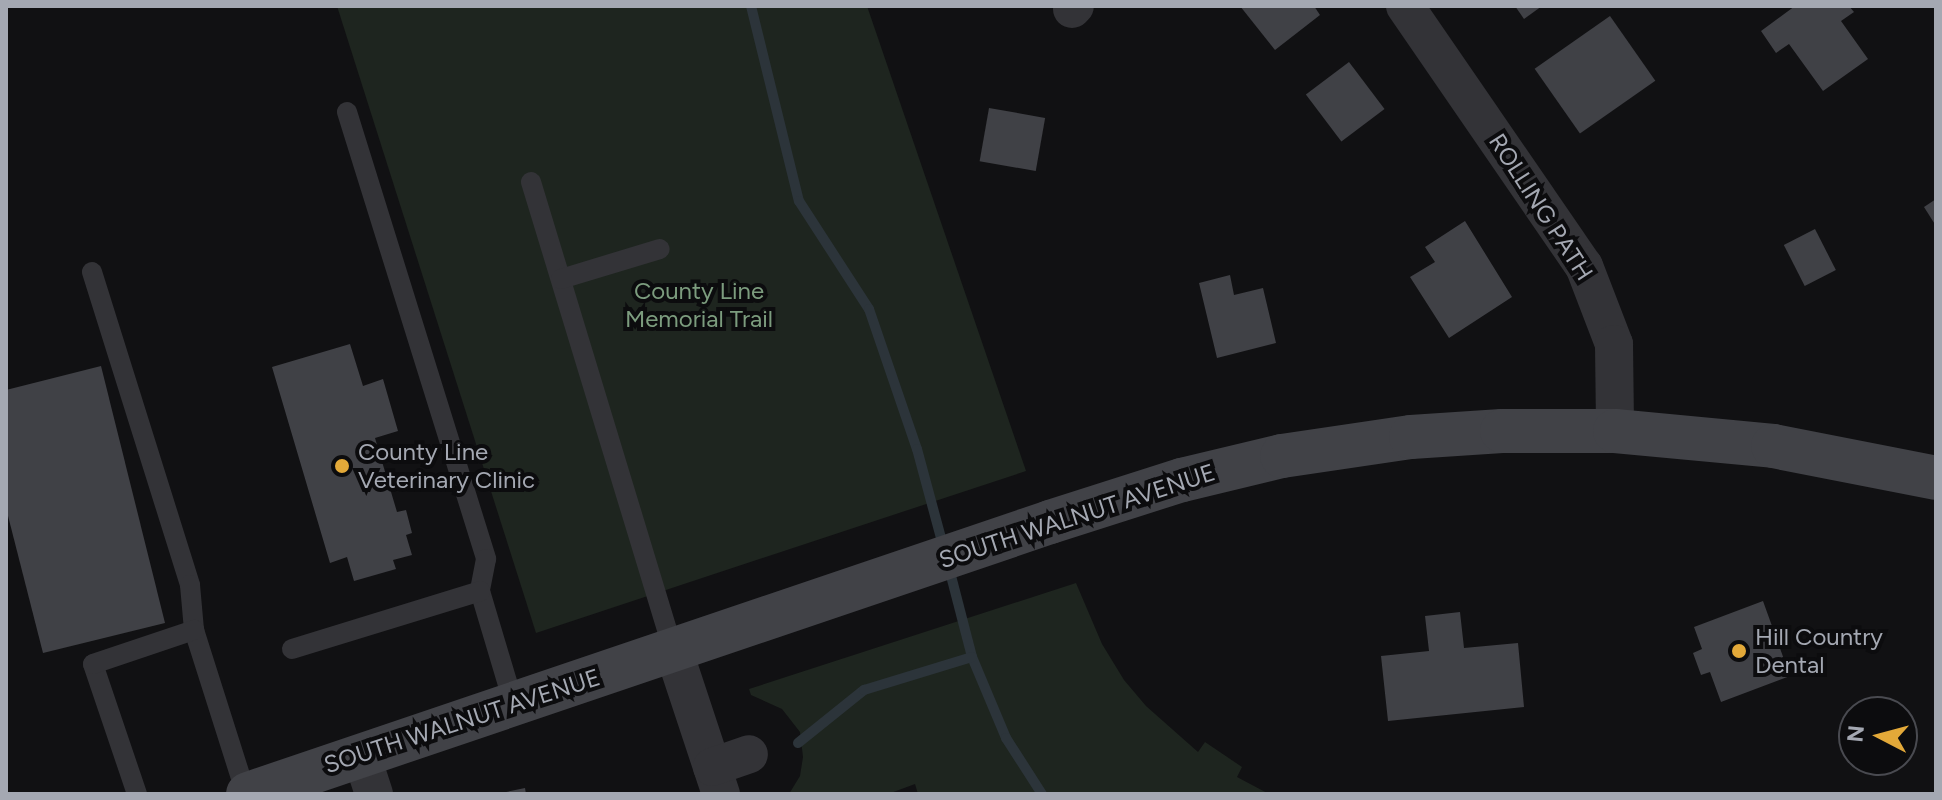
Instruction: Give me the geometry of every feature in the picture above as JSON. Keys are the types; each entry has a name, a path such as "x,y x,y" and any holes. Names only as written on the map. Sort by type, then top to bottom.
{"street":[{"name":"ROLLING PATH","path":"1405,6 1584,266 1614,344 1615,431"},
{"name":"SOUTH WALNUT AVENUE","path":"247,794 367,774 513,702 674,652 857,587 1182,480 1328,448 1411,437 1502,431 1615,431 1773,446 1936,478"},
{"path":"674,652 716,780 749,754"}],"lane":[{"path":"347,112 486,559 480,591 513,702"},
{"path":"531,182 674,652"},
{"path":"561,279 660,249"},
{"path":"92,272 190,585 194,630 247,794"},
{"path":"292,649 480,591"},
{"path":"137,794 93,664 194,630"}],"green space":[{"name":"County Line Memorial Trail","path":"337,6 867,6 1026,471 536,633"},
{"path":"1076,583 1102,644 1124,680 1146,706 1198,752 1205,742 1242,767 1237,777 1269,794 918,794 915,784 888,794 789,794 800,776 803,757 800,732 782,709 751,695 749,689"}],"building":[{"path":"1240,6 1314,6 1320,15 1275,50"},
{"path":"1515,6 1542,6 1524,19"},
{"path":"1795,6 1849,6 1854,12 1841,21 1868,59 1823,91 1789,44 1776,53 1761,31"},
{"path":"1610,16 1655,81 1580,133 1535,69"},
{"path":"1349,62 1385,109 1341,142 1306,94"},
{"path":"989,108 1045,118 1036,171 980,161"},
{"path":"1936,199 1936,226 1924,207"},
{"path":"1465,221 1512,297 1449,338 1410,277 1435,262 1425,247"},
{"path":"1815,229 1836,270 1805,286 1784,245"},
{"path":"1230,275 1234,295 1263,288 1276,343 1217,358 1199,283"},
{"name":"County Line Veterinary Clinic","path":"350,344 363,386 383,379 398,431 375,438 397,512 406,510 412,533 406,535 412,555 393,560 396,569 354,581 347,557 330,563 272,367"},
{"path":"101,366 165,623 43,653 6,508 6,390"},
{"name":"Hill Country Dental","path":"1763,601 1790,676 1721,702 1710,672 1701,675 1693,653 1702,649 1694,627"},
{"path":"1460,612 1464,648 1518,643 1524,707 1388,721 1381,656 1429,651 1425,616"},
{"path":"525,788 526,794 501,794 501,793"}],"waterway":[{"path":"751,6 799,201 869,309 917,449 944,549"},
{"path":"949,568 972,657 1006,738 1042,794"},
{"path":"798,743 864,690 972,657"}],"place":[{"name":"County Line Veterinary Clinic","path":"342,466"},
{"name":"Hill Country Dental","path":"1739,651"}]}
